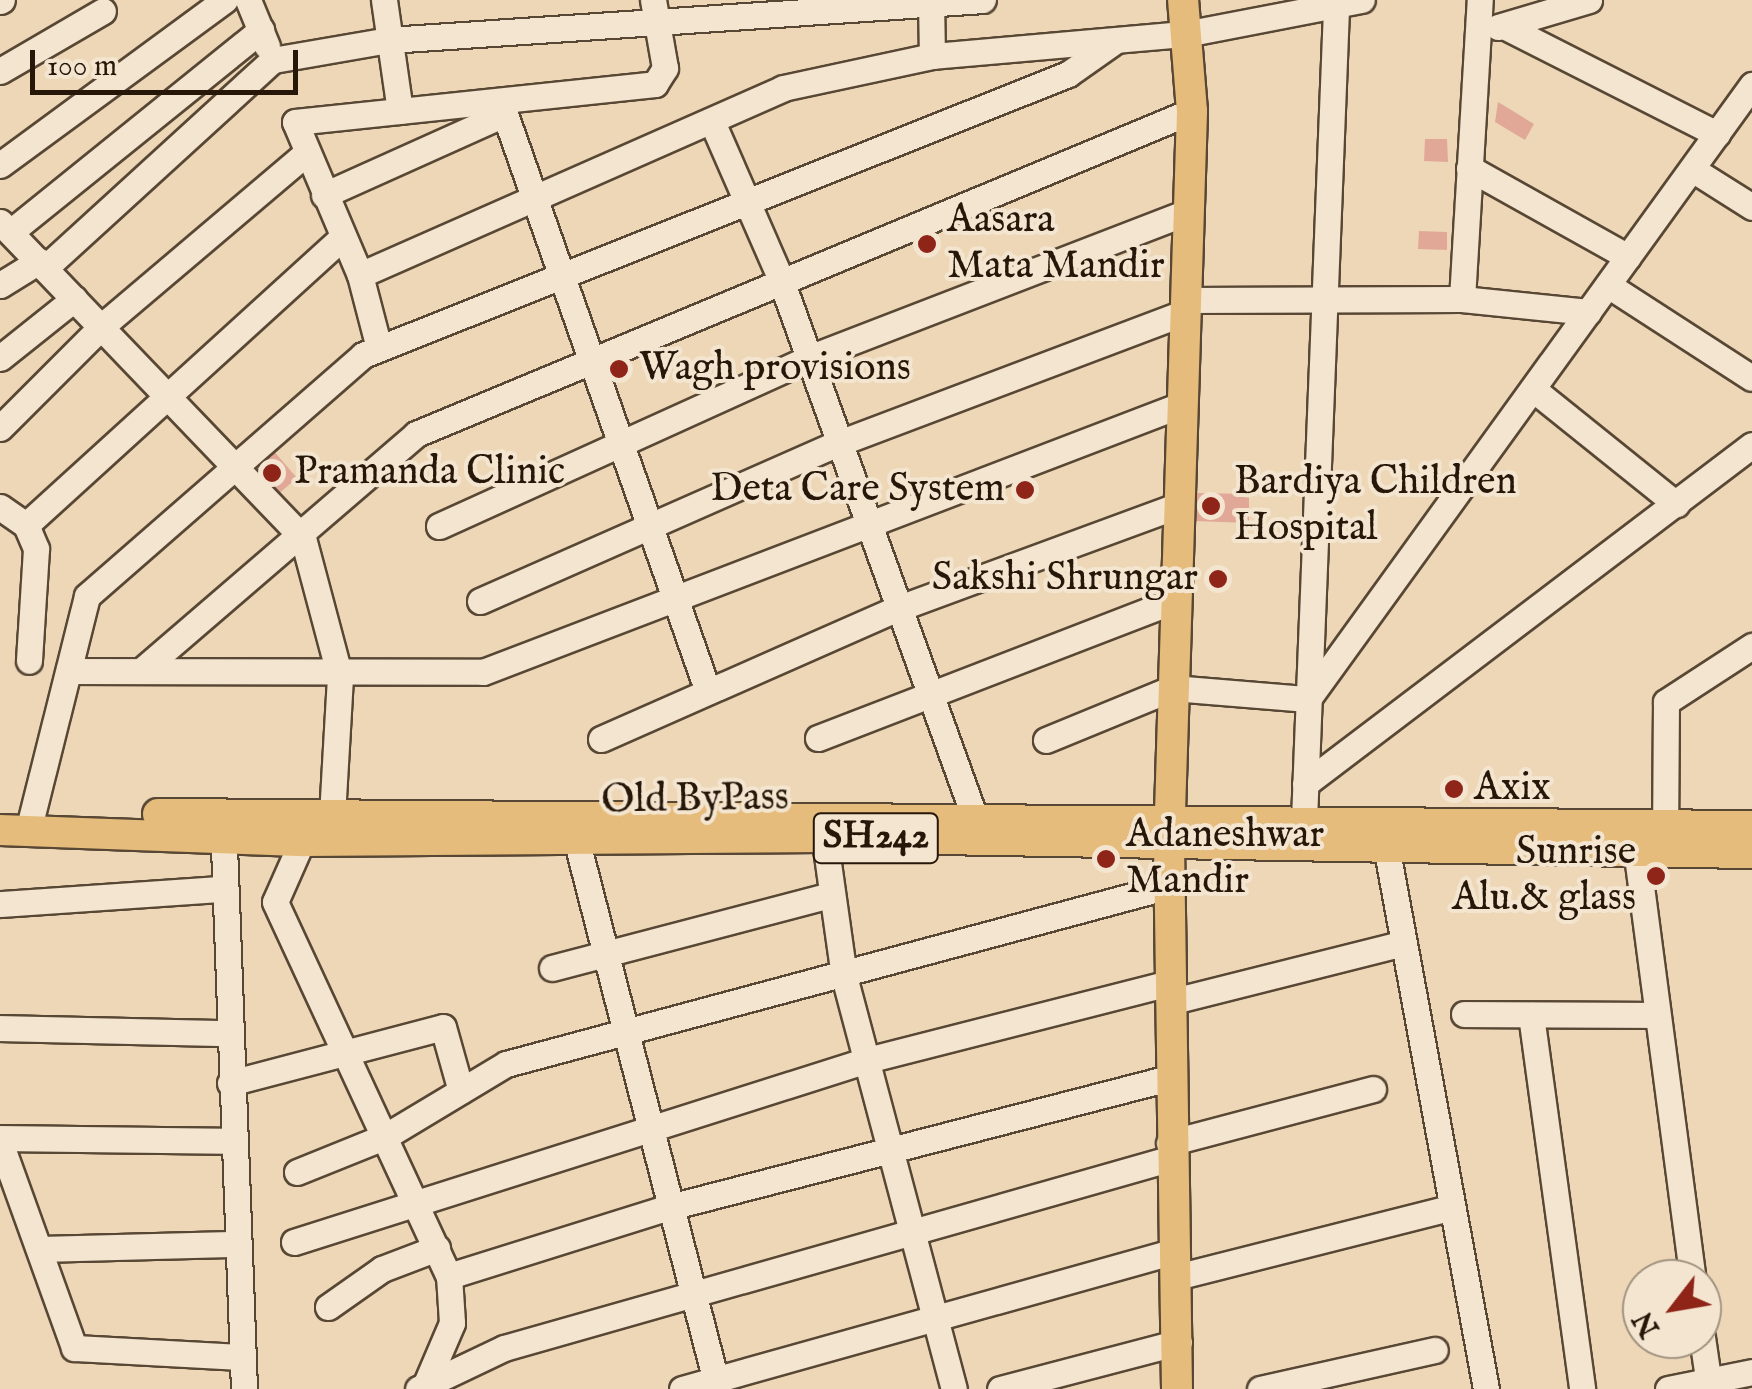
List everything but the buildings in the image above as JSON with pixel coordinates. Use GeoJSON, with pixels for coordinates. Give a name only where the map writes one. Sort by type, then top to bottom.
{"type":"FeatureCollection","features":[{"type":"Feature","properties":{"kind":"main road"},"geometry":{"type":"LineString","coordinates":[[1178,1389],[1169,1151],[1169,831],[1192,111],[1186,11]]}},
{"type":"Feature","properties":{"kind":"main road","name":"Old ByPass"},"geometry":{"type":"LineString","coordinates":[[1169,831],[1304,820],[1649,839],[1752,853]]}},
{"type":"Feature","properties":{"kind":"main road","name":"Old ByPass"},"geometry":{"type":"LineString","coordinates":[[15,821],[320,827],[1169,831],[1387,851],[1649,839],[1752,826]]}},
{"type":"Feature","properties":{"kind":"street"},"geometry":{"type":"LineString","coordinates":[[0,166],[224,0]]}},
{"type":"Feature","properties":{"kind":"street"},"geometry":{"type":"LineString","coordinates":[[248,0],[273,60]]}},
{"type":"Feature","properties":{"kind":"street"},"geometry":{"type":"LineString","coordinates":[[384,0],[400,110]]}},
{"type":"Feature","properties":{"kind":"street"},"geometry":{"type":"LineString","coordinates":[[0,285],[42,264],[273,60],[389,40],[654,12],[983,0]]}},
{"type":"Feature","properties":{"kind":"street"},"geometry":{"type":"LineString","coordinates":[[15,821],[73,671],[86,596],[232,463],[379,348],[748,196],[1068,74],[1115,41],[1186,11],[1336,10],[1362,0]]}},
{"type":"Feature","properties":{"kind":"street"},"geometry":{"type":"LineString","coordinates":[[1462,299],[1469,168],[1492,29],[1480,0]]}},
{"type":"Feature","properties":{"kind":"street"},"geometry":{"type":"LineString","coordinates":[[1492,29],[1589,0]]}},
{"type":"Feature","properties":{"kind":"street"},"geometry":{"type":"LineString","coordinates":[[931,2],[932,56]]}},
{"type":"Feature","properties":{"kind":"street"},"geometry":{"type":"LineString","coordinates":[[1304,820],[1328,296],[1336,10]]}},
{"type":"Feature","properties":{"kind":"street"},"geometry":{"type":"LineString","coordinates":[[0,72],[104,11]]}},
{"type":"Feature","properties":{"kind":"street"},"geometry":{"type":"LineString","coordinates":[[379,348],[360,274],[341,238],[295,122],[400,110],[503,109],[656,84],[664,68],[654,12]]}},
{"type":"Feature","properties":{"kind":"street"},"geometry":{"type":"LineString","coordinates":[[1492,29],[1716,134]]}},
{"type":"Feature","properties":{"kind":"street"},"geometry":{"type":"LineString","coordinates":[[260,30],[4,226],[303,538],[340,677],[320,827],[275,902],[346,1058],[416,1197],[448,1276],[452,1323],[421,1388]]}},
{"type":"Feature","properties":{"kind":"street"},"geometry":{"type":"LineString","coordinates":[[360,274],[527,197],[713,124],[784,88],[932,56],[1115,41]]}},
{"type":"Feature","properties":{"kind":"street"},"geometry":{"type":"LineString","coordinates":[[1308,698],[1752,85]]}},
{"type":"Feature","properties":{"kind":"street"},"geometry":{"type":"LineString","coordinates":[[324,195],[503,109]]}},
{"type":"Feature","properties":{"kind":"street"},"geometry":{"type":"LineString","coordinates":[[503,109],[527,197],[595,360],[619,445],[652,524],[707,689]]}},
{"type":"Feature","properties":{"kind":"street"},"geometry":{"type":"LineString","coordinates":[[142,670],[303,538],[416,434],[1192,111]]}},
{"type":"Feature","properties":{"kind":"street"},"geometry":{"type":"LineString","coordinates":[[713,124],[782,280],[980,829]]}},
{"type":"Feature","properties":{"kind":"street"},"geometry":{"type":"LineString","coordinates":[[0,428],[101,327],[306,153]]}},
{"type":"Feature","properties":{"kind":"street"},"geometry":{"type":"LineString","coordinates":[[1469,168],[1628,257]]}},
{"type":"Feature","properties":{"kind":"street"},"geometry":{"type":"LineString","coordinates":[[1692,169],[1752,207]]}},
{"type":"Feature","properties":{"kind":"street"},"geometry":{"type":"LineString","coordinates":[[439,526],[809,358],[1189,211]]}},
{"type":"Feature","properties":{"kind":"street"},"geometry":{"type":"LineString","coordinates":[[26,526],[341,238]]}},
{"type":"Feature","properties":{"kind":"street"},"geometry":{"type":"LineString","coordinates":[[1608,284],[1752,378]]}},
{"type":"Feature","properties":{"kind":"street"},"geometry":{"type":"LineString","coordinates":[[480,601],[840,443],[1186,306],[1328,296],[1462,299],[1588,312]]}},
{"type":"Feature","properties":{"kind":"street"},"geometry":{"type":"LineString","coordinates":[[0,358],[74,299]]}},
{"type":"Feature","properties":{"kind":"street"},"geometry":{"type":"LineString","coordinates":[[1533,389],[1676,504]]}},
{"type":"Feature","properties":{"kind":"street"},"geometry":{"type":"LineString","coordinates":[[73,671],[340,677],[483,672],[680,604],[868,525],[1182,404]]}},
{"type":"Feature","properties":{"kind":"street"},"geometry":{"type":"LineString","coordinates":[[1305,784],[1752,444]]}},
{"type":"Feature","properties":{"kind":"street"},"geometry":{"type":"LineString","coordinates":[[602,738],[898,609],[1179,505]]}},
{"type":"Feature","properties":{"kind":"street"},"geometry":{"type":"LineString","coordinates":[[0,506],[26,526],[36,549],[29,661]]}},
{"type":"Feature","properties":{"kind":"street"},"geometry":{"type":"LineString","coordinates":[[818,738],[1176,600]]}},
{"type":"Feature","properties":{"kind":"street"},"geometry":{"type":"LineString","coordinates":[[1690,1259],[1653,1015],[1649,839],[1666,702],[1752,646]]}},
{"type":"Feature","properties":{"kind":"street"},"geometry":{"type":"LineString","coordinates":[[1046,740],[1173,688],[1308,698]]}},
{"type":"Feature","properties":{"kind":"street"},"geometry":{"type":"LineString","coordinates":[[223,825],[221,889],[244,1389]]}},
{"type":"Feature","properties":{"kind":"street"},"geometry":{"type":"LineString","coordinates":[[822,827],[844,976],[954,1389]]}},
{"type":"Feature","properties":{"kind":"street"},"geometry":{"type":"LineString","coordinates":[[574,829],[649,1125],[666,1208],[717,1385]]}},
{"type":"Feature","properties":{"kind":"street"},"geometry":{"type":"LineString","coordinates":[[1387,851],[1486,1389]]}},
{"type":"Feature","properties":{"kind":"street"},"geometry":{"type":"LineString","coordinates":[[296,1172],[386,1136],[506,1064],[627,1035],[1169,886]]}},
{"type":"Feature","properties":{"kind":"street"},"geometry":{"type":"LineString","coordinates":[[0,904],[221,889]]}},
{"type":"Feature","properties":{"kind":"street"},"geometry":{"type":"LineString","coordinates":[[552,968],[607,958],[831,894]]}},
{"type":"Feature","properties":{"kind":"street"},"geometry":{"type":"LineString","coordinates":[[294,1242],[416,1197],[866,1060],[1404,942]]}},
{"type":"Feature","properties":{"kind":"street"},"geometry":{"type":"LineString","coordinates":[[1464,1014],[1653,1015]]}},
{"type":"Feature","properties":{"kind":"street"},"geometry":{"type":"LineString","coordinates":[[1531,1015],[1582,1389]]}},
{"type":"Feature","properties":{"kind":"street"},"geometry":{"type":"LineString","coordinates":[[230,1084],[346,1058],[443,1027],[461,1090]]}},
{"type":"Feature","properties":{"kind":"street"},"geometry":{"type":"LineString","coordinates":[[0,1028],[228,1033]]}},
{"type":"Feature","properties":{"kind":"street"},"geometry":{"type":"LineString","coordinates":[[448,1276],[666,1208],[1169,1078]]}},
{"type":"Feature","properties":{"kind":"street"},"geometry":{"type":"LineString","coordinates":[[421,1388],[504,1348],[913,1236],[1372,1089]]}},
{"type":"Feature","properties":{"kind":"street"},"geometry":{"type":"LineString","coordinates":[[232,1141],[0,1140],[43,1249],[74,1348],[242,1357]]}},
{"type":"Feature","properties":{"kind":"street"},"geometry":{"type":"LineString","coordinates":[[682,1389],[717,1385],[936,1320],[1176,1264],[1452,1207]]}},
{"type":"Feature","properties":{"kind":"street"},"geometry":{"type":"LineString","coordinates":[[43,1249],[237,1244]]}},
{"type":"Feature","properties":{"kind":"street"},"geometry":{"type":"LineString","coordinates":[[328,1307],[382,1269],[437,1248]]}},
{"type":"Feature","properties":{"kind":"street"},"geometry":{"type":"LineString","coordinates":[[1000,1389],[1179,1342]]}},
{"type":"Feature","properties":{"kind":"street"},"geometry":{"type":"LineString","coordinates":[[1260,1389],[1434,1350]]}},
{"type":"Feature","properties":{"kind":"street"},"geometry":{"type":"LineString","coordinates":[[1705,1359],[1708,1378]]}},
{"type":"Feature","properties":{"kind":"street"},"geometry":{"type":"LineString","coordinates":[[1668,1389],[1752,1372]]}},
{"type":"Feature","properties":{"kind":"place","name":"Aasara Mata Mandir"},"geometry":{"type":"Point","coordinates":[927,244]}},
{"type":"Feature","properties":{"kind":"place","name":"Wagh provisions"},"geometry":{"type":"Point","coordinates":[619,369]}},
{"type":"Feature","properties":{"kind":"place","name":"Pramanda Clinic"},"geometry":{"type":"Point","coordinates":[272,473]}},
{"type":"Feature","properties":{"kind":"place","name":"Deta Care System"},"geometry":{"type":"Point","coordinates":[1025,490]}},
{"type":"Feature","properties":{"kind":"place","name":"Bardiya Children Hospital"},"geometry":{"type":"Point","coordinates":[1211,506]}},
{"type":"Feature","properties":{"kind":"place","name":"Sakshi Shrungar"},"geometry":{"type":"Point","coordinates":[1218,579]}},
{"type":"Feature","properties":{"kind":"place","name":"Axix"},"geometry":{"type":"Point","coordinates":[1454,789]}},
{"type":"Feature","properties":{"kind":"place","name":"Adaneshwar Mandir"},"geometry":{"type":"Point","coordinates":[1106,859]}},
{"type":"Feature","properties":{"kind":"place","name":"Sunrise Alu.& glass"},"geometry":{"type":"Point","coordinates":[1656,876]}}]}
